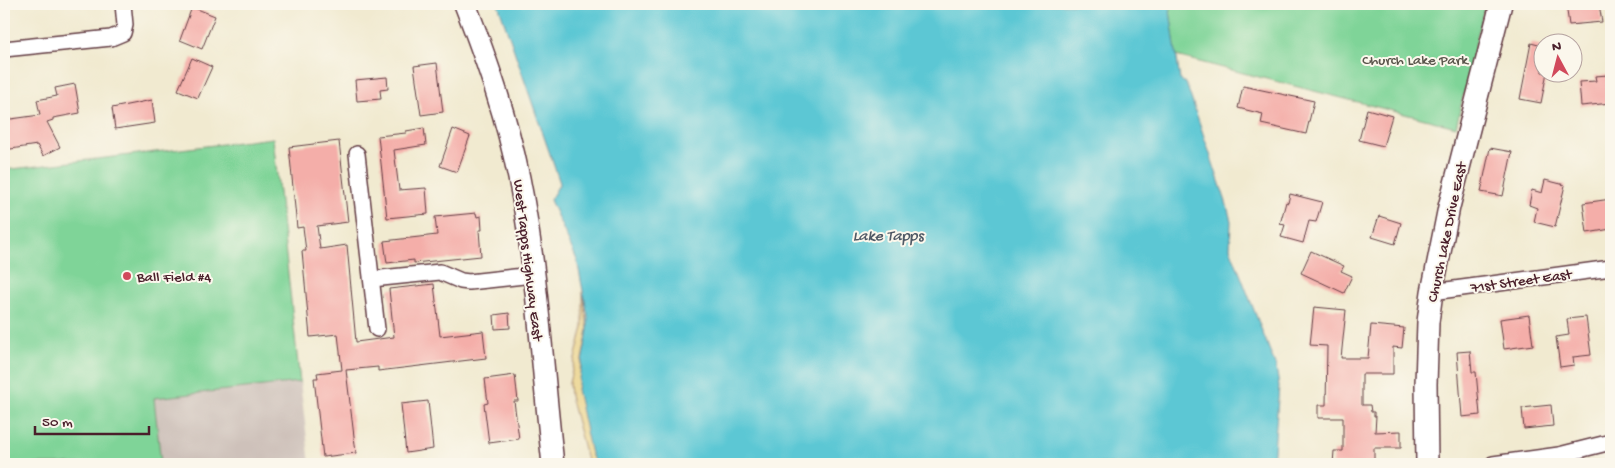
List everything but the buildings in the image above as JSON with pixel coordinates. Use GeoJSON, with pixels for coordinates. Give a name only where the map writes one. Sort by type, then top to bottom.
{"type":"FeatureCollection","features":[{"type":"Feature","properties":{"kind":"street"},"geometry":{"type":"LineString","coordinates":[[4,49],[111,38],[123,32],[126,25],[123,4]]}},
{"type":"Feature","properties":{"kind":"street","name":"West Tapps Highway East"},"geometry":{"type":"LineString","coordinates":[[465,4],[496,88],[510,136],[529,234],[553,464]]}},
{"type":"Feature","properties":{"kind":"street","name":"Church Lake Drive East"},"geometry":{"type":"LineString","coordinates":[[1427,464],[1426,384],[1428,322],[1432,292],[1449,208],[1501,4]]}},
{"type":"Feature","properties":{"kind":"street"},"geometry":{"type":"LineString","coordinates":[[357,154],[377,329]]}},
{"type":"Feature","properties":{"kind":"street","name":"71st Street East"},"geometry":{"type":"LineString","coordinates":[[1432,292],[1611,268]]}},
{"type":"Feature","properties":{"kind":"street"},"geometry":{"type":"LineString","coordinates":[[372,279],[440,272],[461,281],[470,282],[534,275]]}},
{"type":"Feature","properties":{"kind":"street"},"geometry":{"type":"LineString","coordinates":[[1493,464],[1559,455],[1611,442]]}},
{"type":"Feature","properties":{"kind":"shaded area"},"geometry":{"type":"Polygon","coordinates":[[[300,382],[310,464],[161,464],[154,398],[300,382]]]}},
{"type":"Feature","properties":{"kind":"green space","name":"Church Lake Park"},"geometry":{"type":"Polygon","coordinates":[[[1169,4],[1485,4],[1456,127],[1176,56],[1169,4]]]}},
{"type":"Feature","properties":{"kind":"green space"},"geometry":{"type":"Polygon","coordinates":[[[273,138],[300,382],[154,398],[161,464],[4,464],[4,170],[273,138]]]}},
{"type":"Feature","properties":{"kind":"green space"},"geometry":{"type":"Polygon","coordinates":[[[9,169],[4,237],[4,170],[9,169]]]}},
{"type":"Feature","properties":{"kind":"sand"},"geometry":{"type":"Polygon","coordinates":[[[583,292],[588,330],[580,369],[591,454],[596,464],[588,464],[570,396],[569,383],[583,327],[583,292]]]}},
{"type":"Feature","properties":{"kind":"water","name":"Lake Tapps"},"geometry":{"type":"Polygon","coordinates":[[[498,4],[1169,4],[1180,80],[1186,83],[1226,202],[1231,221],[1230,248],[1276,367],[1279,386],[1273,464],[596,464],[591,454],[577,389],[588,330],[588,316],[577,260],[550,200],[560,183],[498,4]]]}},
{"type":"Feature","properties":{"kind":"place","name":"Ball Field #4"},"geometry":{"type":"Point","coordinates":[127,276]}}]}
